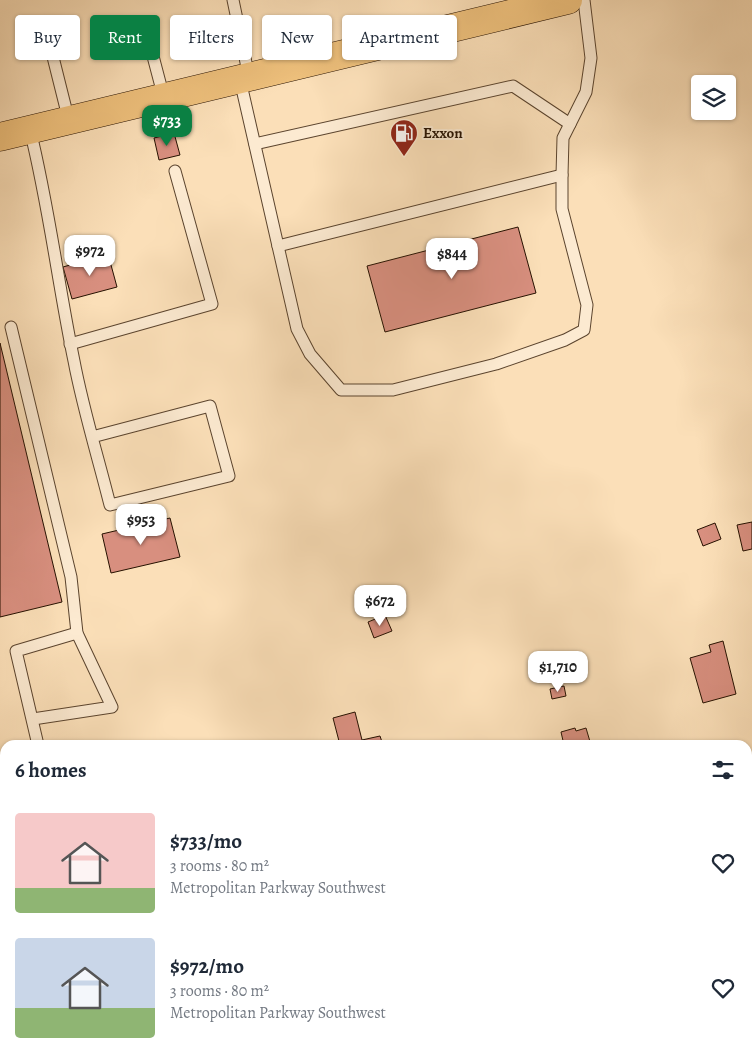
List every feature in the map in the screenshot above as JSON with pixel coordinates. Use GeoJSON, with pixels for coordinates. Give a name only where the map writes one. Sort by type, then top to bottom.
{"type":"FeatureCollection","features":[{"type":"Feature","properties":{"kind":"main road"},"geometry":{"type":"LineString","coordinates":[[0,137],[568,0]]}},
{"type":"Feature","properties":{"kind":"lane"},"geometry":{"type":"LineString","coordinates":[[233,0],[255,144],[297,329],[310,354],[341,390],[393,390],[477,369],[565,340],[584,330],[586,305],[562,209],[563,138],[586,92],[591,58],[584,0]]}},
{"type":"Feature","properties":{"kind":"lane"},"geometry":{"type":"LineString","coordinates":[[54,60],[69,121]]}},
{"type":"Feature","properties":{"kind":"lane"},"geometry":{"type":"LineString","coordinates":[[155,60],[164,98]]}},
{"type":"Feature","properties":{"kind":"lane"},"geometry":{"type":"LineString","coordinates":[[255,144],[513,86],[570,124]]}},
{"type":"Feature","properties":{"kind":"lane"},"geometry":{"type":"LineString","coordinates":[[30,130],[45,193],[70,344],[92,437],[110,505],[229,476],[210,406],[92,437]]}},
{"type":"Feature","properties":{"kind":"lane"},"geometry":{"type":"LineString","coordinates":[[70,344],[212,304],[175,171]]}},
{"type":"Feature","properties":{"kind":"lane"},"geometry":{"type":"LineString","coordinates":[[278,246],[562,175]]}},
{"type":"Feature","properties":{"kind":"lane"},"geometry":{"type":"LineString","coordinates":[[11,327],[71,576],[78,633],[112,707],[33,719]]}},
{"type":"Feature","properties":{"kind":"lane"},"geometry":{"type":"LineString","coordinates":[[37,740],[16,651],[78,633]]}},
{"type":"Feature","properties":{"kind":"building"},"geometry":{"type":"Polygon","coordinates":[[[174,133],[180,155],[159,160],[154,138],[174,133]]]}},
{"type":"Feature","properties":{"kind":"building"},"geometry":{"type":"Polygon","coordinates":[[[518,227],[536,293],[385,332],[367,266],[518,227]]]}},
{"type":"Feature","properties":{"kind":"building"},"geometry":{"type":"Polygon","coordinates":[[[108,254],[117,287],[72,299],[63,267],[108,254]]]}},
{"type":"Feature","properties":{"kind":"building"},"geometry":{"type":"Polygon","coordinates":[[[0,343],[62,602],[0,617],[0,343]]]}},
{"type":"Feature","properties":{"kind":"building"},"geometry":{"type":"Polygon","coordinates":[[[170,518],[180,557],[111,573],[102,534],[170,518]]]}},
{"type":"Feature","properties":{"kind":"building"},"geometry":{"type":"Polygon","coordinates":[[[752,522],[752,549],[743,551],[737,525],[752,522]]]}},
{"type":"Feature","properties":{"kind":"building"},"geometry":{"type":"Polygon","coordinates":[[[715,523],[721,539],[703,546],[697,530],[715,523]]]}},
{"type":"Feature","properties":{"kind":"building"},"geometry":{"type":"Polygon","coordinates":[[[385,615],[392,631],[374,638],[368,622],[385,615]]]}},
{"type":"Feature","properties":{"kind":"building"},"geometry":{"type":"Polygon","coordinates":[[[723,641],[736,694],[703,703],[690,658],[711,652],[709,645],[723,641]]]}},
{"type":"Feature","properties":{"kind":"building"},"geometry":{"type":"Polygon","coordinates":[[[564,686],[566,696],[552,699],[550,689],[564,686]]]}},
{"type":"Feature","properties":{"kind":"building"},"geometry":{"type":"Polygon","coordinates":[[[355,712],[362,740],[339,740],[333,718],[355,712]]]}},
{"type":"Feature","properties":{"kind":"building"},"geometry":{"type":"Polygon","coordinates":[[[575,728],[576,731],[586,728],[590,740],[563,740],[561,732],[575,728]]]}},
{"type":"Feature","properties":{"kind":"building"},"geometry":{"type":"Polygon","coordinates":[[[380,736],[381,740],[362,740],[380,736]]]}},
{"type":"Feature","properties":{"kind":"place","name":"Exxon"},"geometry":{"type":"Point","coordinates":[404,157]}}]}
